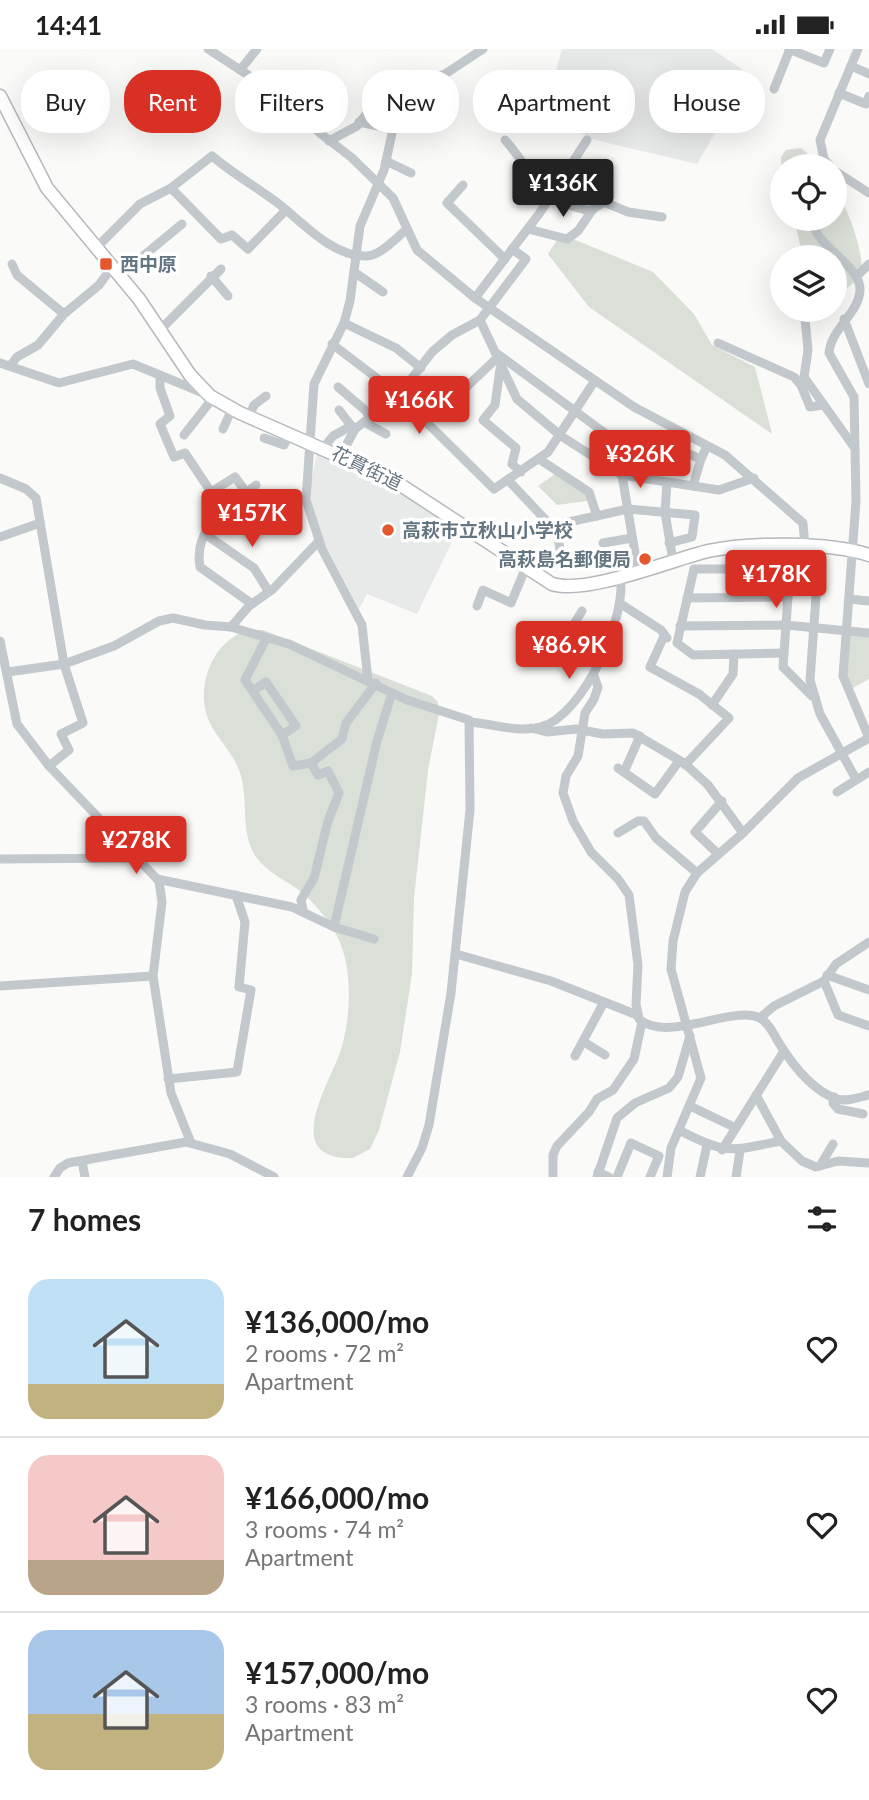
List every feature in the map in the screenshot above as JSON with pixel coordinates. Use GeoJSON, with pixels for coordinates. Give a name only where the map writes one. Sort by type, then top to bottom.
{"type":"FeatureCollection","features":[{"type":"Feature","properties":{"kind":"highway","name":"花貫街道"},"geometry":{"type":"LineString","coordinates":[[0,96],[41,179],[116,271],[190,375],[211,397],[249,417],[324,447],[415,492],[526,567],[559,586],[582,585],[734,547],[805,547],[853,550],[869,555]]}},
{"type":"Feature","properties":{"kind":"street"},"geometry":{"type":"LineString","coordinates":[[208,49],[240,70],[257,49]]}},
{"type":"Feature","properties":{"kind":"street"},"geometry":{"type":"LineString","coordinates":[[451,70],[483,49]]}},
{"type":"Feature","properties":{"kind":"street"},"geometry":{"type":"LineString","coordinates":[[774,89],[792,50],[824,63],[830,49]]}},
{"type":"Feature","properties":{"kind":"street"},"geometry":{"type":"LineString","coordinates":[[823,154],[820,140],[858,49]]}},
{"type":"Feature","properties":{"kind":"street"},"geometry":{"type":"LineString","coordinates":[[851,66],[869,74]]}},
{"type":"Feature","properties":{"kind":"street"},"geometry":{"type":"LineString","coordinates":[[839,93],[866,104],[869,96]]}},
{"type":"Feature","properties":{"kind":"street"},"geometry":{"type":"LineString","coordinates":[[330,141],[362,119]]}},
{"type":"Feature","properties":{"kind":"street"},"geometry":{"type":"LineString","coordinates":[[322,133],[393,198],[417,250],[475,298],[594,382],[658,422],[725,455],[803,523],[805,547]]}},
{"type":"Feature","properties":{"kind":"street"},"geometry":{"type":"LineString","coordinates":[[265,639],[245,680],[282,736],[293,766],[311,762],[342,739],[346,723],[372,682],[362,625],[319,541],[306,500],[314,384],[344,323],[360,226],[378,184],[392,133]]}},
{"type":"Feature","properties":{"kind":"street"},"geometry":{"type":"LineString","coordinates":[[505,140],[522,159],[527,174],[551,197],[590,211],[604,202],[628,212],[662,217]]}},
{"type":"Feature","properties":{"kind":"street"},"geometry":{"type":"LineString","coordinates":[[475,298],[551,197],[587,140]]}},
{"type":"Feature","properties":{"kind":"street"},"geometry":{"type":"LineString","coordinates":[[96,248],[140,204],[171,188],[212,156],[339,249],[356,255],[374,255],[407,230]]}},
{"type":"Feature","properties":{"kind":"street"},"geometry":{"type":"LineString","coordinates":[[386,160],[411,173]]}},
{"type":"Feature","properties":{"kind":"street"},"geometry":{"type":"LineString","coordinates":[[847,179],[869,193]]}},
{"type":"Feature","properties":{"kind":"street"},"geometry":{"type":"LineString","coordinates":[[463,185],[447,203],[505,259]]}},
{"type":"Feature","properties":{"kind":"street"},"geometry":{"type":"LineString","coordinates":[[171,188],[221,239],[232,235],[248,249],[286,211]]}},
{"type":"Feature","properties":{"kind":"street"},"geometry":{"type":"LineString","coordinates":[[528,229],[567,239],[578,231],[593,209]]}},
{"type":"Feature","properties":{"kind":"street"},"geometry":{"type":"LineString","coordinates":[[10,366],[38,345],[64,314],[99,285],[182,224]]}},
{"type":"Feature","properties":{"kind":"street"},"geometry":{"type":"LineString","coordinates":[[817,231],[823,243],[857,276],[859,296],[847,314]]}},
{"type":"Feature","properties":{"kind":"street"},"geometry":{"type":"LineString","coordinates":[[324,447],[333,436],[366,420],[399,395],[432,352],[452,335],[480,320],[526,259],[512,249]]}},
{"type":"Feature","properties":{"kind":"street"},"geometry":{"type":"LineString","coordinates":[[12,264],[17,275],[64,314]]}},
{"type":"Feature","properties":{"kind":"street"},"geometry":{"type":"LineString","coordinates":[[857,276],[869,264]]}},
{"type":"Feature","properties":{"kind":"street"},"geometry":{"type":"LineString","coordinates":[[160,330],[211,276],[221,269]]}},
{"type":"Feature","properties":{"kind":"street"},"geometry":{"type":"LineString","coordinates":[[354,272],[383,292]]}},
{"type":"Feature","properties":{"kind":"street"},"geometry":{"type":"LineString","coordinates":[[211,276],[228,296]]}},
{"type":"Feature","properties":{"kind":"street"},"geometry":{"type":"LineString","coordinates":[[480,320],[517,399],[561,436],[622,475],[719,490],[754,478]]}},
{"type":"Feature","properties":{"kind":"street"},"geometry":{"type":"LineString","coordinates":[[805,322],[808,350],[804,377],[856,448]]}},
{"type":"Feature","properties":{"kind":"street"},"geometry":{"type":"LineString","coordinates":[[667,1177],[668,1159],[701,1073],[673,977],[671,953],[681,901],[697,873],[743,833],[797,778],[869,738],[843,676],[853,550],[856,448],[853,392],[835,367],[829,353],[832,337],[842,322]]}},
{"type":"Feature","properties":{"kind":"street"},"geometry":{"type":"LineString","coordinates":[[845,322],[869,384]]}},
{"type":"Feature","properties":{"kind":"street"},"geometry":{"type":"LineString","coordinates":[[344,323],[397,348],[421,368]]}},
{"type":"Feature","properties":{"kind":"street"},"geometry":{"type":"LineString","coordinates":[[718,343],[794,377],[801,385],[810,407],[822,405]]}},
{"type":"Feature","properties":{"kind":"street"},"geometry":{"type":"LineString","coordinates":[[332,344],[399,395],[494,489],[539,459],[561,436],[594,382]]}},
{"type":"Feature","properties":{"kind":"street"},"geometry":{"type":"LineString","coordinates":[[497,359],[613,439],[676,449],[701,459]]}},
{"type":"Feature","properties":{"kind":"street"},"geometry":{"type":"LineString","coordinates":[[441,411],[497,359]]}},
{"type":"Feature","properties":{"kind":"street"},"geometry":{"type":"LineString","coordinates":[[497,359],[495,405],[483,420],[516,448],[512,464],[521,472]]}},
{"type":"Feature","properties":{"kind":"street"},"geometry":{"type":"LineString","coordinates":[[0,363],[52,382],[69,381],[127,364],[160,375],[211,397],[184,435]]}},
{"type":"Feature","properties":{"kind":"street"},"geometry":{"type":"LineString","coordinates":[[160,375],[160,388],[170,416],[160,424],[174,457],[186,453],[211,492],[235,477],[246,492]]}},
{"type":"Feature","properties":{"kind":"street"},"geometry":{"type":"LineString","coordinates":[[338,387],[366,411],[366,420]]}},
{"type":"Feature","properties":{"kind":"street"},"geometry":{"type":"LineString","coordinates":[[249,417],[254,405],[266,396]]}},
{"type":"Feature","properties":{"kind":"street"},"geometry":{"type":"LineString","coordinates":[[223,429],[232,409]]}},
{"type":"Feature","properties":{"kind":"street"},"geometry":{"type":"LineString","coordinates":[[339,411],[353,428]]}},
{"type":"Feature","properties":{"kind":"street"},"geometry":{"type":"LineString","coordinates":[[366,420],[386,434]]}},
{"type":"Feature","properties":{"kind":"street"},"geometry":{"type":"LineString","coordinates":[[341,455],[353,428]]}},
{"type":"Feature","properties":{"kind":"street"},"geometry":{"type":"LineString","coordinates":[[264,438],[284,445],[290,433]]}},
{"type":"Feature","properties":{"kind":"street"},"geometry":{"type":"LineString","coordinates":[[627,441],[622,475],[638,571]]}},
{"type":"Feature","properties":{"kind":"street"},"geometry":{"type":"LineString","coordinates":[[693,486],[707,446]]}},
{"type":"Feature","properties":{"kind":"street"},"geometry":{"type":"LineString","coordinates":[[539,459],[589,492],[597,516]]}},
{"type":"Feature","properties":{"kind":"street"},"geometry":{"type":"LineString","coordinates":[[0,478],[26,489],[36,498],[64,664],[83,723],[61,734],[69,750],[48,766]]}},
{"type":"Feature","properties":{"kind":"street"},"geometry":{"type":"LineString","coordinates":[[509,481],[557,532],[562,561]]}},
{"type":"Feature","properties":{"kind":"street"},"geometry":{"type":"LineString","coordinates":[[667,482],[665,512],[673,561]]}},
{"type":"Feature","properties":{"kind":"street"},"geometry":{"type":"LineString","coordinates":[[252,604],[200,567],[197,554],[217,513],[256,485]]}},
{"type":"Feature","properties":{"kind":"street"},"geometry":{"type":"LineString","coordinates":[[557,532],[564,523],[628,509],[695,515],[692,537],[670,543]]}},
{"type":"Feature","properties":{"kind":"street"},"geometry":{"type":"LineString","coordinates":[[0,537],[40,523]]}},
{"type":"Feature","properties":{"kind":"street"},"geometry":{"type":"LineString","coordinates":[[205,534],[254,568],[269,591]]}},
{"type":"Feature","properties":{"kind":"street"},"geometry":{"type":"LineString","coordinates":[[603,543],[632,538]]}},
{"type":"Feature","properties":{"kind":"street"},"geometry":{"type":"LineString","coordinates":[[231,627],[319,541]]}},
{"type":"Feature","properties":{"kind":"street"},"geometry":{"type":"LineString","coordinates":[[478,607],[483,590],[511,603],[526,567]]}},
{"type":"Feature","properties":{"kind":"street"},"geometry":{"type":"LineString","coordinates":[[677,643],[694,569],[818,569],[810,680],[812,697]]}},
{"type":"Feature","properties":{"kind":"street"},"geometry":{"type":"LineString","coordinates":[[790,569],[785,671],[812,697],[856,779]]}},
{"type":"Feature","properties":{"kind":"street"},"geometry":{"type":"LineString","coordinates":[[531,729],[559,718],[594,676],[621,604],[620,576]]}},
{"type":"Feature","properties":{"kind":"street"},"geometry":{"type":"LineString","coordinates":[[687,599],[788,597]]}},
{"type":"Feature","properties":{"kind":"street"},"geometry":{"type":"LineString","coordinates":[[849,599],[869,601]]}},
{"type":"Feature","properties":{"kind":"street"},"geometry":{"type":"LineString","coordinates":[[621,604],[661,630],[664,636],[691,655],[784,653]]}},
{"type":"Feature","properties":{"kind":"street"},"geometry":{"type":"LineString","coordinates":[[583,611],[569,632],[604,653]]}},
{"type":"Feature","properties":{"kind":"street"},"geometry":{"type":"LineString","coordinates":[[5,669],[64,664],[114,646],[170,618],[231,627],[297,647],[392,693],[465,717],[470,722],[506,729],[547,732],[582,730],[603,734],[630,731],[682,763],[722,801],[743,833]]}},
{"type":"Feature","properties":{"kind":"street"},"geometry":{"type":"LineString","coordinates":[[680,625],[786,625],[869,633]]}},
{"type":"Feature","properties":{"kind":"street"},"geometry":{"type":"LineString","coordinates":[[640,736],[621,770],[655,794],[682,763],[729,718],[650,667],[664,636]]}},
{"type":"Feature","properties":{"kind":"street"},"geometry":{"type":"LineString","coordinates":[[0,641],[14,717],[48,766],[158,879],[162,902],[153,976],[174,1107],[191,1143]]}},
{"type":"Feature","properties":{"kind":"street"},"geometry":{"type":"LineString","coordinates":[[712,705],[733,674],[734,654]]}},
{"type":"Feature","properties":{"kind":"street"},"geometry":{"type":"LineString","coordinates":[[553,1177],[553,1156],[557,1146],[589,1112],[597,1099],[613,1090],[634,1059],[640,1018],[638,965],[629,895],[618,879],[591,852],[573,821],[563,793],[566,776],[578,756],[585,713],[598,687],[594,676]]}},
{"type":"Feature","properties":{"kind":"street"},"geometry":{"type":"LineString","coordinates":[[253,691],[266,682],[288,712],[296,726],[282,736]]}},
{"type":"Feature","properties":{"kind":"street"},"geometry":{"type":"LineString","coordinates":[[334,927],[377,740],[392,693]]}},
{"type":"Feature","properties":{"kind":"street"},"geometry":{"type":"LineString","coordinates":[[407,1177],[422,1148],[435,1095],[456,954],[470,810],[470,722]]}},
{"type":"Feature","properties":{"kind":"street"},"geometry":{"type":"LineString","coordinates":[[303,910],[301,900],[314,878],[328,821],[339,793],[328,771],[318,775],[311,762]]}},
{"type":"Feature","properties":{"kind":"street"},"geometry":{"type":"LineString","coordinates":[[837,792],[869,772]]}},
{"type":"Feature","properties":{"kind":"street"},"geometry":{"type":"LineString","coordinates":[[717,853],[695,832],[722,801]]}},
{"type":"Feature","properties":{"kind":"street"},"geometry":{"type":"LineString","coordinates":[[618,833],[638,821],[644,821],[656,838],[697,873]]}},
{"type":"Feature","properties":{"kind":"street"},"geometry":{"type":"LineString","coordinates":[[0,859],[140,858]]}},
{"type":"Feature","properties":{"kind":"street"},"geometry":{"type":"LineString","coordinates":[[158,879],[303,910],[334,927],[374,939]]}},
{"type":"Feature","properties":{"kind":"street"},"geometry":{"type":"LineString","coordinates":[[168,1079],[237,1072],[251,990],[239,987],[246,922],[236,895]]}},
{"type":"Feature","properties":{"kind":"street"},"geometry":{"type":"LineString","coordinates":[[760,1018],[774,1006],[826,978],[856,948],[869,942]]}},
{"type":"Feature","properties":{"kind":"street"},"geometry":{"type":"LineString","coordinates":[[456,954],[551,981],[659,1026],[686,1025],[744,1016],[760,1018],[809,1079],[834,1097],[841,1100],[869,1095]]}},
{"type":"Feature","properties":{"kind":"street"},"geometry":{"type":"LineString","coordinates":[[0,986],[153,976]]}},
{"type":"Feature","properties":{"kind":"street"},"geometry":{"type":"LineString","coordinates":[[826,978],[869,990]]}},
{"type":"Feature","properties":{"kind":"street"},"geometry":{"type":"LineString","coordinates":[[826,978],[838,1015],[869,1025]]}},
{"type":"Feature","properties":{"kind":"street"},"geometry":{"type":"LineString","coordinates":[[575,1056],[604,1002]]}},
{"type":"Feature","properties":{"kind":"street"},"geometry":{"type":"LineString","coordinates":[[609,1177],[598,1175],[617,1118],[635,1103],[669,1088],[678,1077],[690,1036]]}},
{"type":"Feature","properties":{"kind":"street"},"geometry":{"type":"LineString","coordinates":[[584,1042],[605,1055]]}},
{"type":"Feature","properties":{"kind":"street"},"geometry":{"type":"LineString","coordinates":[[722,1150],[784,1051]]}},
{"type":"Feature","properties":{"kind":"street"},"geometry":{"type":"LineString","coordinates":[[756,1095],[781,1141],[802,1161],[820,1166],[838,1161],[869,1163]]}},
{"type":"Feature","properties":{"kind":"street"},"geometry":{"type":"LineString","coordinates":[[834,1097],[833,1103],[838,1109],[863,1114]]}},
{"type":"Feature","properties":{"kind":"street"},"geometry":{"type":"LineString","coordinates":[[690,1106],[736,1128]]}},
{"type":"Feature","properties":{"kind":"street"},"geometry":{"type":"LineString","coordinates":[[679,1130],[722,1150],[740,1151],[781,1141]]}},
{"type":"Feature","properties":{"kind":"street"},"geometry":{"type":"LineString","coordinates":[[54,1177],[62,1166],[82,1161],[191,1143],[230,1154],[274,1177]]}},
{"type":"Feature","properties":{"kind":"street"},"geometry":{"type":"LineString","coordinates":[[617,1177],[631,1143],[659,1156],[650,1177]]}},
{"type":"Feature","properties":{"kind":"street"},"geometry":{"type":"LineString","coordinates":[[820,1166],[833,1144]]}},
{"type":"Feature","properties":{"kind":"street"},"geometry":{"type":"LineString","coordinates":[[700,1177],[707,1145]]}},
{"type":"Feature","properties":{"kind":"street"},"geometry":{"type":"LineString","coordinates":[[736,1177],[740,1151]]}},
{"type":"Feature","properties":{"kind":"street"},"geometry":{"type":"LineString","coordinates":[[82,1161],[85,1177]]}},
{"type":"Feature","properties":{"kind":"shaded area"},"geometry":{"type":"Polygon","coordinates":[[[562,49],[712,49],[743,70],[649,70],[649,133],[715,133],[697,164],[591,139],[582,133],[635,133],[635,70],[556,70],[562,49]]]}},
{"type":"Feature","properties":{"kind":"shaded area"},"geometry":{"type":"Polygon","coordinates":[[[801,148],[808,154],[783,154],[786,150],[801,148]]]}},
{"type":"Feature","properties":{"kind":"shaded area"},"geometry":{"type":"Polygon","coordinates":[[[847,212],[861,257],[860,278],[847,288],[847,245],[800,245],[797,231],[847,231],[847,212]]]}},
{"type":"Feature","properties":{"kind":"shaded area"},"geometry":{"type":"Polygon","coordinates":[[[561,234],[653,272],[694,314],[712,345],[755,367],[772,434],[589,307],[548,254],[561,234]]]}},
{"type":"Feature","properties":{"kind":"shaded area","name":"高萩市立秋山小学校"},"geometry":{"type":"Polygon","coordinates":[[[318,449],[405,492],[459,527],[417,614],[367,594],[359,609],[319,533],[311,500],[311,480],[318,449]]]}},
{"type":"Feature","properties":{"kind":"shaded area"},"geometry":{"type":"Polygon","coordinates":[[[555,474],[585,492],[588,501],[557,505],[538,486],[555,474]]]}},
{"type":"Feature","properties":{"kind":"shaded area"},"geometry":{"type":"Polygon","coordinates":[[[248,630],[263,630],[432,696],[438,702],[439,714],[428,770],[414,898],[412,974],[400,1052],[379,1130],[370,1149],[353,1158],[330,1155],[318,1146],[314,1132],[316,1115],[342,1046],[347,1023],[349,986],[341,943],[316,906],[304,894],[264,866],[254,854],[247,835],[241,776],[234,760],[210,724],[204,703],[206,676],[218,652],[236,635],[248,630]]]}},
{"type":"Feature","properties":{"kind":"shaded area"},"geometry":{"type":"Polygon","coordinates":[[[847,630],[869,633],[869,679],[851,689],[843,671],[847,630]]]}},
{"type":"Feature","properties":{"kind":"place","name":"西中原"},"geometry":{"type":"Point","coordinates":[106,264]}},
{"type":"Feature","properties":{"kind":"place","name":"高萩市立秋山小学校"},"geometry":{"type":"Point","coordinates":[388,530]}},
{"type":"Feature","properties":{"kind":"place","name":"高萩島名郵便局"},"geometry":{"type":"Point","coordinates":[645,559]}}]}
